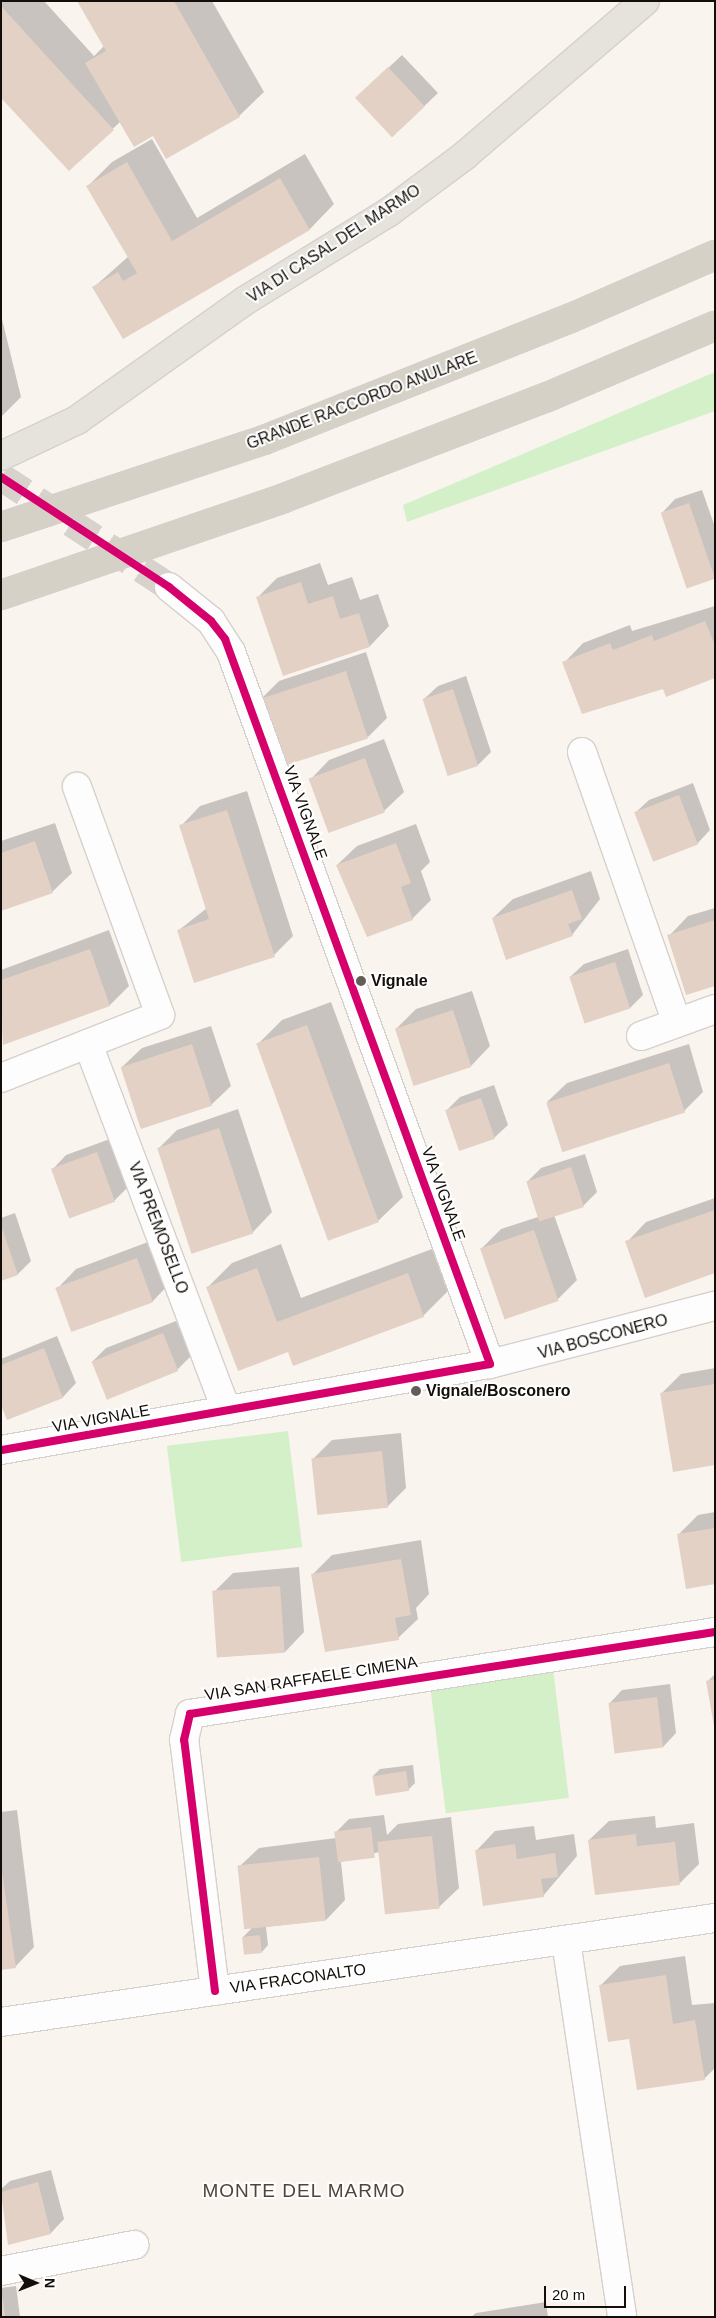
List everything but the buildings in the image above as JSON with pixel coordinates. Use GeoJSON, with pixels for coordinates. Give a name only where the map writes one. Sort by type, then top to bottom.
{"type":"FeatureCollection","features":[{"type":"Feature","properties":{"kind":"highway","name":"GRANDE RACCORDO ANULARE"},"geometry":{"type":"LineString","coordinates":[[1,527],[264,440],[571,318],[715,255]]}},
{"type":"Feature","properties":{"kind":"highway"},"geometry":{"type":"LineString","coordinates":[[1,595],[293,495],[545,398],[715,326]]}},
{"type":"Feature","properties":{"kind":"main road","name":"VIA DI CASAL DEL MARMO"},"geometry":{"type":"LineString","coordinates":[[1,456],[77,420],[238,306],[389,212],[464,156],[645,1]]}},
{"type":"Feature","properties":{"kind":"street","name":"VIA VIGNALE"},"geometry":{"type":"LineString","coordinates":[[1,1450],[490,1364],[231,652],[211,621],[169,587]]}},
{"type":"Feature","properties":{"kind":"street"},"geometry":{"type":"LineString","coordinates":[[582,752],[677,1023]]}},
{"type":"Feature","properties":{"kind":"street"},"geometry":{"type":"LineString","coordinates":[[1,1078],[160,1015],[77,787]]}},
{"type":"Feature","properties":{"kind":"street"},"geometry":{"type":"LineString","coordinates":[[641,1036],[715,1009]]}},
{"type":"Feature","properties":{"kind":"street","name":"VIA PREMOSELLO"},"geometry":{"type":"LineString","coordinates":[[88,1044],[227,1411]]}},
{"type":"Feature","properties":{"kind":"street","name":"VIA BOSCONERO"},"geometry":{"type":"LineString","coordinates":[[490,1364],[715,1306]]}},
{"type":"Feature","properties":{"kind":"street","name":"VIA SAN RAFFAELE CIMENA"},"geometry":{"type":"LineString","coordinates":[[215,1991],[184,1740],[190,1714],[715,1632]]}},
{"type":"Feature","properties":{"kind":"street","name":"VIA FRACONALTO"},"geometry":{"type":"LineString","coordinates":[[1,2022],[715,1918]]}},
{"type":"Feature","properties":{"kind":"street"},"geometry":{"type":"LineString","coordinates":[[566,1941],[622,2317]]}},
{"type":"Feature","properties":{"kind":"street"},"geometry":{"type":"LineString","coordinates":[[1,2271],[134,2245]]}},
{"type":"Feature","properties":{"kind":"green space"},"geometry":{"type":"Polygon","coordinates":[[[715,372],[715,411],[407,522],[403,505],[715,372]]]}},
{"type":"Feature","properties":{"kind":"green space"},"geometry":{"type":"Polygon","coordinates":[[[288,1431],[302,1547],[181,1562],[167,1446],[288,1431]]]}},
{"type":"Feature","properties":{"kind":"green space"},"geometry":{"type":"Polygon","coordinates":[[[553,1669],[569,1798],[446,1813],[430,1684],[553,1669]]]}},
{"type":"Feature","properties":{"kind":"tunnel"},"geometry":{"type":"LineString","coordinates":[[1,477],[169,587]]}},
{"type":"Feature","properties":{"kind":"cycle path"},"geometry":{"type":"LineString","coordinates":[[1,477],[169,587],[211,621],[225,639],[490,1364],[1,1450]]}},
{"type":"Feature","properties":{"kind":"cycle path"},"geometry":{"type":"LineString","coordinates":[[215,1991],[184,1740],[190,1714],[715,1632]]}},
{"type":"Feature","properties":{"kind":"place","name":"Vignale"},"geometry":{"type":"Point","coordinates":[361,981]}},
{"type":"Feature","properties":{"kind":"place","name":"Vignale/Bosconero"},"geometry":{"type":"Point","coordinates":[416,1391]}},
{"type":"Feature","properties":{"kind":"district","name":"MONTE DEL MARMO"},"geometry":{"type":"Point","coordinates":[304,2191]}}]}
